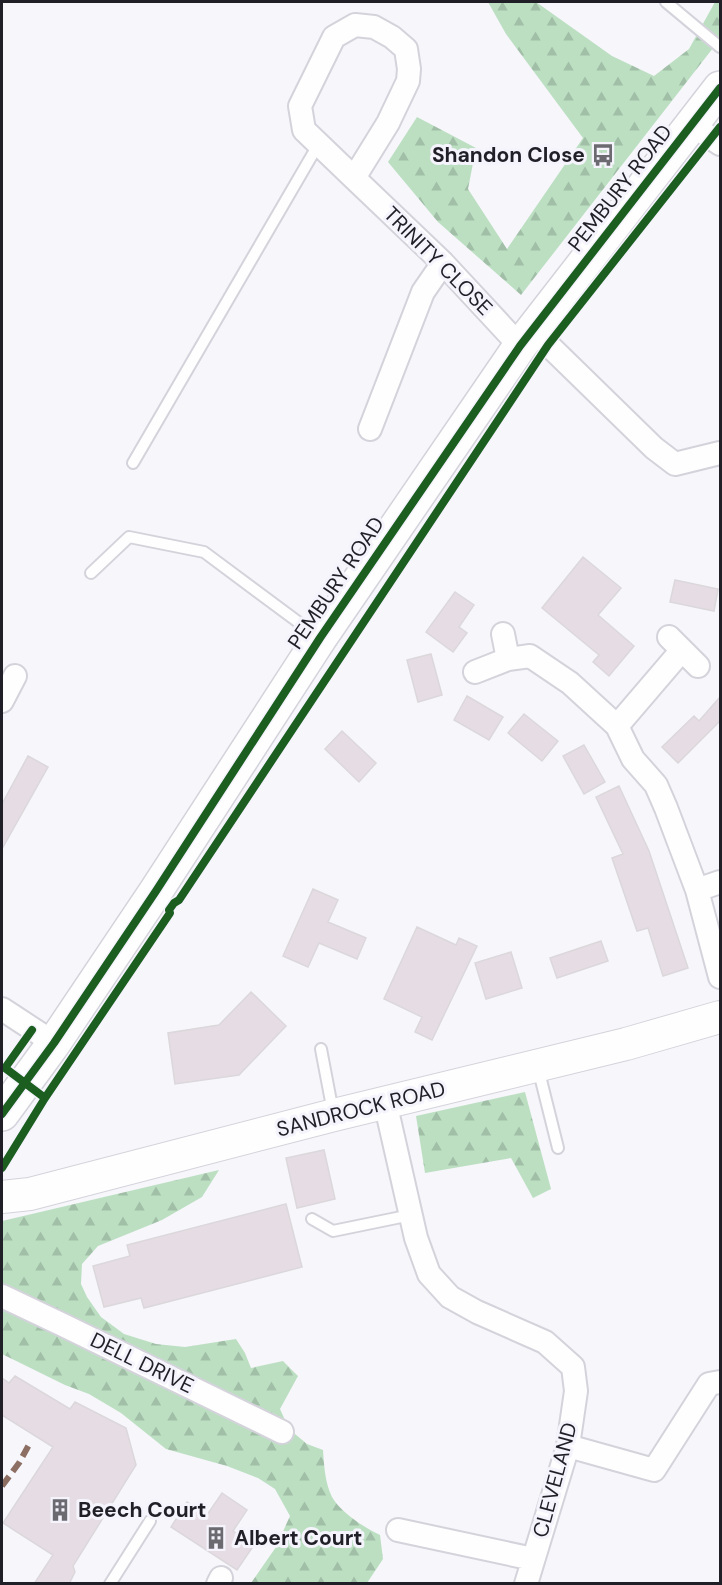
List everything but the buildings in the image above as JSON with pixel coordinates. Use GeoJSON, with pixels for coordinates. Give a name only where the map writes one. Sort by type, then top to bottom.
{"type":"FeatureCollection","features":[{"type":"Feature","properties":{"kind":"main road","name":"PEMBURY ROAD"},"geometry":{"type":"LineString","coordinates":[[2,1114],[54,1043],[156,891],[320,638],[526,337],[720,88]]}},
{"type":"Feature","properties":{"kind":"street","name":"TRINITY CLOSE"},"geometry":{"type":"LineString","coordinates":[[354,178],[388,123],[408,81],[406,49],[392,37],[374,27],[355,26],[334,37],[300,106],[304,130],[318,145],[443,263],[654,448],[675,464],[720,453]]}},
{"type":"Feature","properties":{"kind":"street"},"geometry":{"type":"LineString","coordinates":[[692,124],[720,144]]}},
{"type":"Feature","properties":{"kind":"street"},"geometry":{"type":"LineString","coordinates":[[370,429],[423,292],[443,263]]}},
{"type":"Feature","properties":{"kind":"street"},"geometry":{"type":"LineString","coordinates":[[503,634],[508,659]]}},
{"type":"Feature","properties":{"kind":"street"},"geometry":{"type":"LineString","coordinates":[[617,726],[675,643],[698,666]]}},
{"type":"Feature","properties":{"kind":"street"},"geometry":{"type":"LineString","coordinates":[[476,672],[508,659],[530,656],[570,683],[617,726],[633,759],[656,785],[666,808],[697,890],[720,977]]}},
{"type":"Feature","properties":{"kind":"street"},"geometry":{"type":"LineString","coordinates":[[2,701],[15,676]]}},
{"type":"Feature","properties":{"kind":"street"},"geometry":{"type":"LineString","coordinates":[[697,890],[720,882]]}},
{"type":"Feature","properties":{"kind":"street"},"geometry":{"type":"LineString","coordinates":[[2,1009],[54,1043]]}},
{"type":"Feature","properties":{"kind":"street","name":"SANDROCK ROAD"},"geometry":{"type":"LineString","coordinates":[[2,1197],[30,1194],[334,1115],[652,1037],[720,1017]]}},
{"type":"Feature","properties":{"kind":"street","name":"CLEVELAND"},"geometry":{"type":"LineString","coordinates":[[386,1102],[416,1238],[429,1274],[450,1298],[545,1342],[573,1367],[576,1391],[568,1446],[526,1584]]}},
{"type":"Feature","properties":{"kind":"street","name":"DELL DRIVE"},"geometry":{"type":"LineString","coordinates":[[2,1296],[282,1432]]}},
{"type":"Feature","properties":{"kind":"street"},"geometry":{"type":"LineString","coordinates":[[568,1446],[654,1470],[709,1384],[720,1382]]}},
{"type":"Feature","properties":{"kind":"street"},"geometry":{"type":"LineString","coordinates":[[398,1530],[533,1559]]}},
{"type":"Feature","properties":{"kind":"lane"},"geometry":{"type":"LineString","coordinates":[[666,2],[720,47]]}},
{"type":"Feature","properties":{"kind":"lane"},"geometry":{"type":"LineString","coordinates":[[133,463],[318,145]]}},
{"type":"Feature","properties":{"kind":"lane"},"geometry":{"type":"LineString","coordinates":[[91,573],[129,537],[204,552],[320,638]]}},
{"type":"Feature","properties":{"kind":"lane"},"geometry":{"type":"LineString","coordinates":[[321,1049],[334,1115]]}},
{"type":"Feature","properties":{"kind":"lane"},"geometry":{"type":"LineString","coordinates":[[538,1065],[558,1148]]}},
{"type":"Feature","properties":{"kind":"lane"},"geometry":{"type":"LineString","coordinates":[[312,1219],[333,1231],[411,1215]]}},
{"type":"Feature","properties":{"kind":"lane"},"geometry":{"type":"LineString","coordinates":[[110,1584],[150,1521]]}},
{"type":"Feature","properties":{"kind":"green space"},"geometry":{"type":"Polygon","coordinates":[[[488,2],[536,2],[612,56],[654,76],[689,49],[715,2],[720,2],[720,39],[521,295],[438,222],[388,162],[417,117],[476,148],[468,189],[507,249],[583,138],[506,34],[488,2]]]}},
{"type":"Feature","properties":{"kind":"green space"},"geometry":{"type":"Polygon","coordinates":[[[525,1092],[551,1189],[533,1198],[511,1158],[425,1173],[416,1116],[525,1092]]]}},
{"type":"Feature","properties":{"kind":"green space"},"geometry":{"type":"Polygon","coordinates":[[[219,1170],[202,1197],[162,1220],[98,1246],[82,1264],[81,1284],[101,1317],[124,1334],[156,1344],[185,1347],[236,1339],[251,1368],[283,1361],[298,1376],[280,1409],[289,1429],[307,1444],[323,1450],[326,1480],[336,1503],[353,1519],[380,1535],[383,1559],[367,1583],[251,1583],[276,1547],[290,1516],[275,1489],[258,1478],[227,1466],[166,1449],[121,1413],[89,1394],[65,1385],[2,1354],[2,1221],[219,1170]]]}},
{"type":"Feature","properties":{"kind":"marked path"},"geometry":{"type":"LineString","coordinates":[[2,1486],[19,1463],[31,1441]]}},
{"type":"Feature","properties":{"kind":"cycle path"},"geometry":{"type":"LineString","coordinates":[[2,1114],[54,1043],[156,891],[320,638],[520,346],[720,88]]}},
{"type":"Feature","properties":{"kind":"cycle path"},"geometry":{"type":"LineString","coordinates":[[2,1168],[45,1098],[170,913],[169,910],[179,900],[548,345],[720,127]]}},
{"type":"Feature","properties":{"kind":"cycle path"},"geometry":{"type":"LineString","coordinates":[[32,1030],[5,1068],[45,1098]]}},
{"type":"Feature","properties":{"kind":"place","name":"Shandon Close"},"geometry":{"type":"Point","coordinates":[603,155]}},
{"type":"Feature","properties":{"kind":"place","name":"Beech Court"},"geometry":{"type":"Point","coordinates":[60,1510]}},
{"type":"Feature","properties":{"kind":"place","name":"Albert Court"},"geometry":{"type":"Point","coordinates":[216,1538]}}]}
